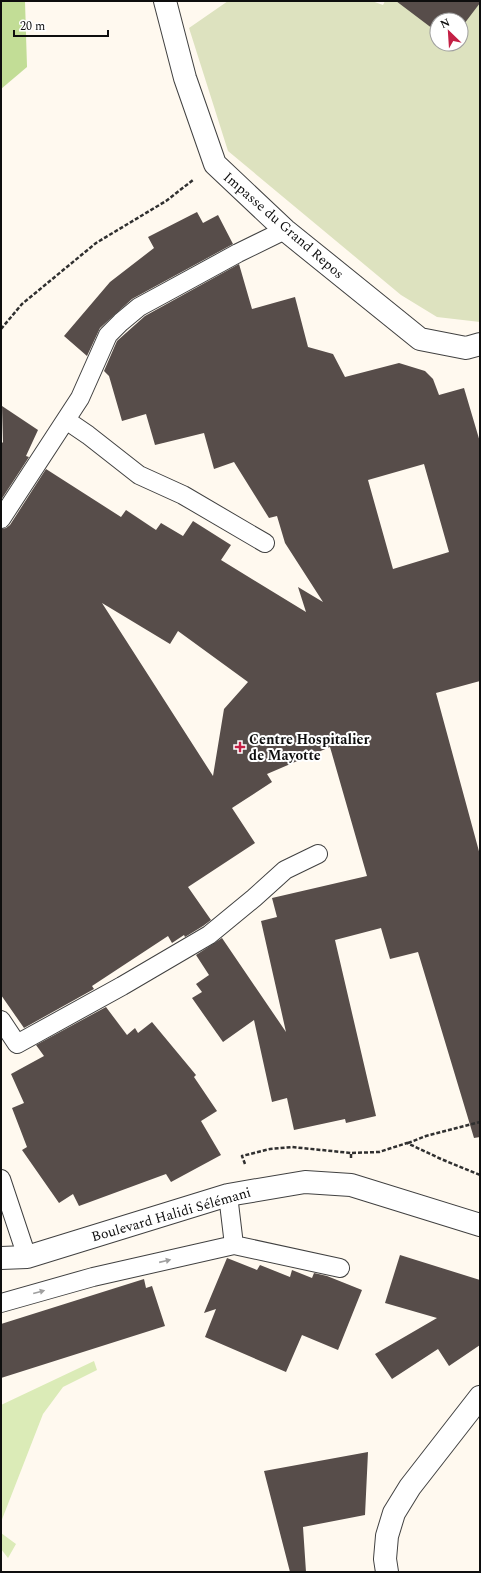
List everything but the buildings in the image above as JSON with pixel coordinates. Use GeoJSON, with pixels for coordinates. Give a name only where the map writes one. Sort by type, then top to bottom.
{"type":"FeatureCollection","features":[{"type":"Feature","properties":{"kind":"street","name":"Impasse du Grand Repos"},"geometry":{"type":"LineString","coordinates":[[165,1],[185,78],[215,164],[285,230],[420,340],[466,348],[480,344]]}},
{"type":"Feature","properties":{"kind":"street","name":"Boulevard Halidi Sélémani"},"geometry":{"type":"LineString","coordinates":[[1,1258],[27,1257],[228,1195],[305,1182],[351,1185],[480,1225]]}},
{"type":"Feature","properties":{"kind":"street"},"geometry":{"type":"LineString","coordinates":[[387,1572],[385,1559],[387,1536],[394,1513],[410,1486],[480,1397]]}},
{"type":"Feature","properties":{"kind":"lane"},"geometry":{"type":"LineString","coordinates":[[1,519],[80,398],[108,335],[120,322],[139,308],[163,294],[238,253],[285,230]]}},
{"type":"Feature","properties":{"kind":"lane"},"geometry":{"type":"LineString","coordinates":[[66,420],[88,435],[139,475],[184,495],[265,543]]}},
{"type":"Feature","properties":{"kind":"lane"},"geometry":{"type":"LineString","coordinates":[[1,1020],[17,1044],[122,986],[209,935],[285,870],[318,854]]}},
{"type":"Feature","properties":{"kind":"lane"},"geometry":{"type":"LineString","coordinates":[[1,1179],[27,1257]]}},
{"type":"Feature","properties":{"kind":"lane"},"geometry":{"type":"LineString","coordinates":[[228,1195],[234,1245]]}},
{"type":"Feature","properties":{"kind":"lane"},"geometry":{"type":"LineString","coordinates":[[1,1303],[93,1277],[234,1245],[340,1268]]}},
{"type":"Feature","properties":{"kind":"path"},"geometry":{"type":"LineString","coordinates":[[1,330],[22,304],[96,243],[166,201],[215,164]]}},
{"type":"Feature","properties":{"kind":"path"},"geometry":{"type":"LineString","coordinates":[[351,1185],[351,1153],[379,1152],[426,1136],[480,1122]]}},
{"type":"Feature","properties":{"kind":"path"},"geometry":{"type":"LineString","coordinates":[[407,1143],[480,1175]]}},
{"type":"Feature","properties":{"kind":"green space"},"geometry":{"type":"Polygon","coordinates":[[[1,1],[25,1],[27,67],[1,89],[1,1]]]}},
{"type":"Feature","properties":{"kind":"green space"},"geometry":{"type":"Polygon","coordinates":[[[228,1],[372,1],[383,5],[385,1],[480,1],[480,322],[437,317],[401,295],[228,151],[189,28],[228,1]]]}},
{"type":"Feature","properties":{"kind":"green space"},"geometry":{"type":"Polygon","coordinates":[[[94,1361],[97,1370],[63,1387],[43,1414],[1,1522],[1,1405],[94,1361]]]}},
{"type":"Feature","properties":{"kind":"green space"},"geometry":{"type":"Polygon","coordinates":[[[1,1533],[16,1544],[8,1558],[1,1549],[1,1533]]]}},
{"type":"Feature","properties":{"kind":"place","name":"Centre Hospitalier de Mayotte"},"geometry":{"type":"Point","coordinates":[240,747]}}]}
